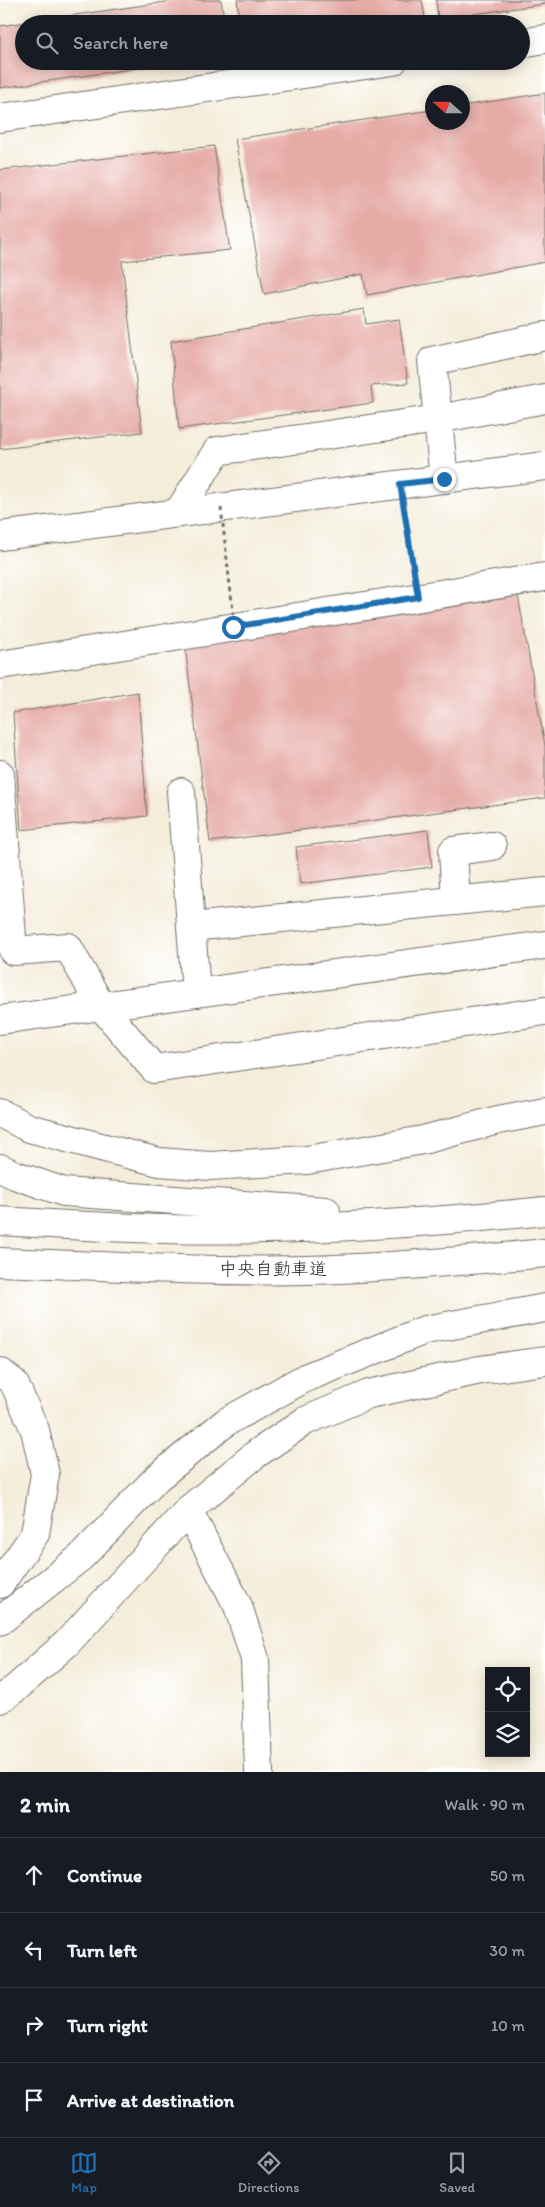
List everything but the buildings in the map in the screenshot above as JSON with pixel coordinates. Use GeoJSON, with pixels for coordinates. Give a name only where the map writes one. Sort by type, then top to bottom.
{"type":"FeatureCollection","features":[{"type":"Feature","properties":{"kind":"main road"},"geometry":{"type":"LineString","coordinates":[[530,42],[545,39]]}},
{"type":"Feature","properties":{"kind":"main road"},"geometry":{"type":"LineString","coordinates":[[0,118],[331,70]]}},
{"type":"Feature","properties":{"kind":"main road"},"geometry":{"type":"LineString","coordinates":[[444,479],[432,361],[545,336]]}},
{"type":"Feature","properties":{"kind":"main road"},"geometry":{"type":"LineString","coordinates":[[178,513],[217,451],[438,419],[545,399]]}},
{"type":"Feature","properties":{"kind":"main road"},"geometry":{"type":"LineString","coordinates":[[0,536],[545,466]]}},
{"type":"Feature","properties":{"kind":"main road"},"geometry":{"type":"LineString","coordinates":[[0,665],[545,577]]}},
{"type":"Feature","properties":{"kind":"main road"},"geometry":{"type":"LineString","coordinates":[[0,774],[13,951],[68,947],[101,1006],[154,1068],[545,1011]]}},
{"type":"Feature","properties":{"kind":"main road"},"geometry":{"type":"LineString","coordinates":[[181,792],[196,993]]}},
{"type":"Feature","properties":{"kind":"main road"},"geometry":{"type":"LineString","coordinates":[[456,901],[453,851],[492,846]]}},
{"type":"Feature","properties":{"kind":"main road"},"geometry":{"type":"LineString","coordinates":[[191,927],[545,892]]}},
{"type":"Feature","properties":{"kind":"main road"},"geometry":{"type":"LineString","coordinates":[[0,1020],[545,945]]}},
{"type":"Feature","properties":{"kind":"main road"},"geometry":{"type":"LineString","coordinates":[[0,1112],[29,1128],[116,1151],[159,1162],[210,1166],[307,1160],[423,1140],[498,1120],[545,1111]]}},
{"type":"Feature","properties":{"kind":"main road"},"geometry":{"type":"LineString","coordinates":[[5,1172],[64,1192],[452,1220]]}},
{"type":"Feature","properties":{"kind":"main road"},"geometry":{"type":"LineString","coordinates":[[0,1221],[163,1229],[307,1227],[452,1220],[545,1212]]}},
{"type":"Feature","properties":{"kind":"main road","name":"中央自動車道"},"geometry":{"type":"LineString","coordinates":[[0,1262],[163,1269],[307,1270],[454,1262],[545,1253]]}},
{"type":"Feature","properties":{"kind":"main road"},"geometry":{"type":"LineString","coordinates":[[0,1621],[80,1557],[157,1478],[226,1422],[305,1378],[425,1330],[545,1308]]}},
{"type":"Feature","properties":{"kind":"main road"},"geometry":{"type":"LineString","coordinates":[[0,1699],[16,1688],[68,1643],[188,1510],[256,1454],[305,1420],[368,1394],[480,1370],[545,1361]]}},
{"type":"Feature","properties":{"kind":"main road"},"geometry":{"type":"LineString","coordinates":[[0,1372],[14,1383],[28,1414],[35,1430],[45,1474],[35,1534],[0,1584]]}},
{"type":"Feature","properties":{"kind":"main road"},"geometry":{"type":"LineString","coordinates":[[188,1510],[238,1606],[255,1659],[259,1772]]}},
{"type":"Feature","properties":{"kind":"path"},"geometry":{"type":"LineString","coordinates":[[400,484],[418,597]]}},
{"type":"Feature","properties":{"kind":"path"},"geometry":{"type":"LineString","coordinates":[[221,508],[236,637]]}},
{"type":"Feature","properties":{"kind":"route"},"geometry":{"type":"LineString","coordinates":[[233,627],[418,597],[400,484],[444,479]]}}]}
